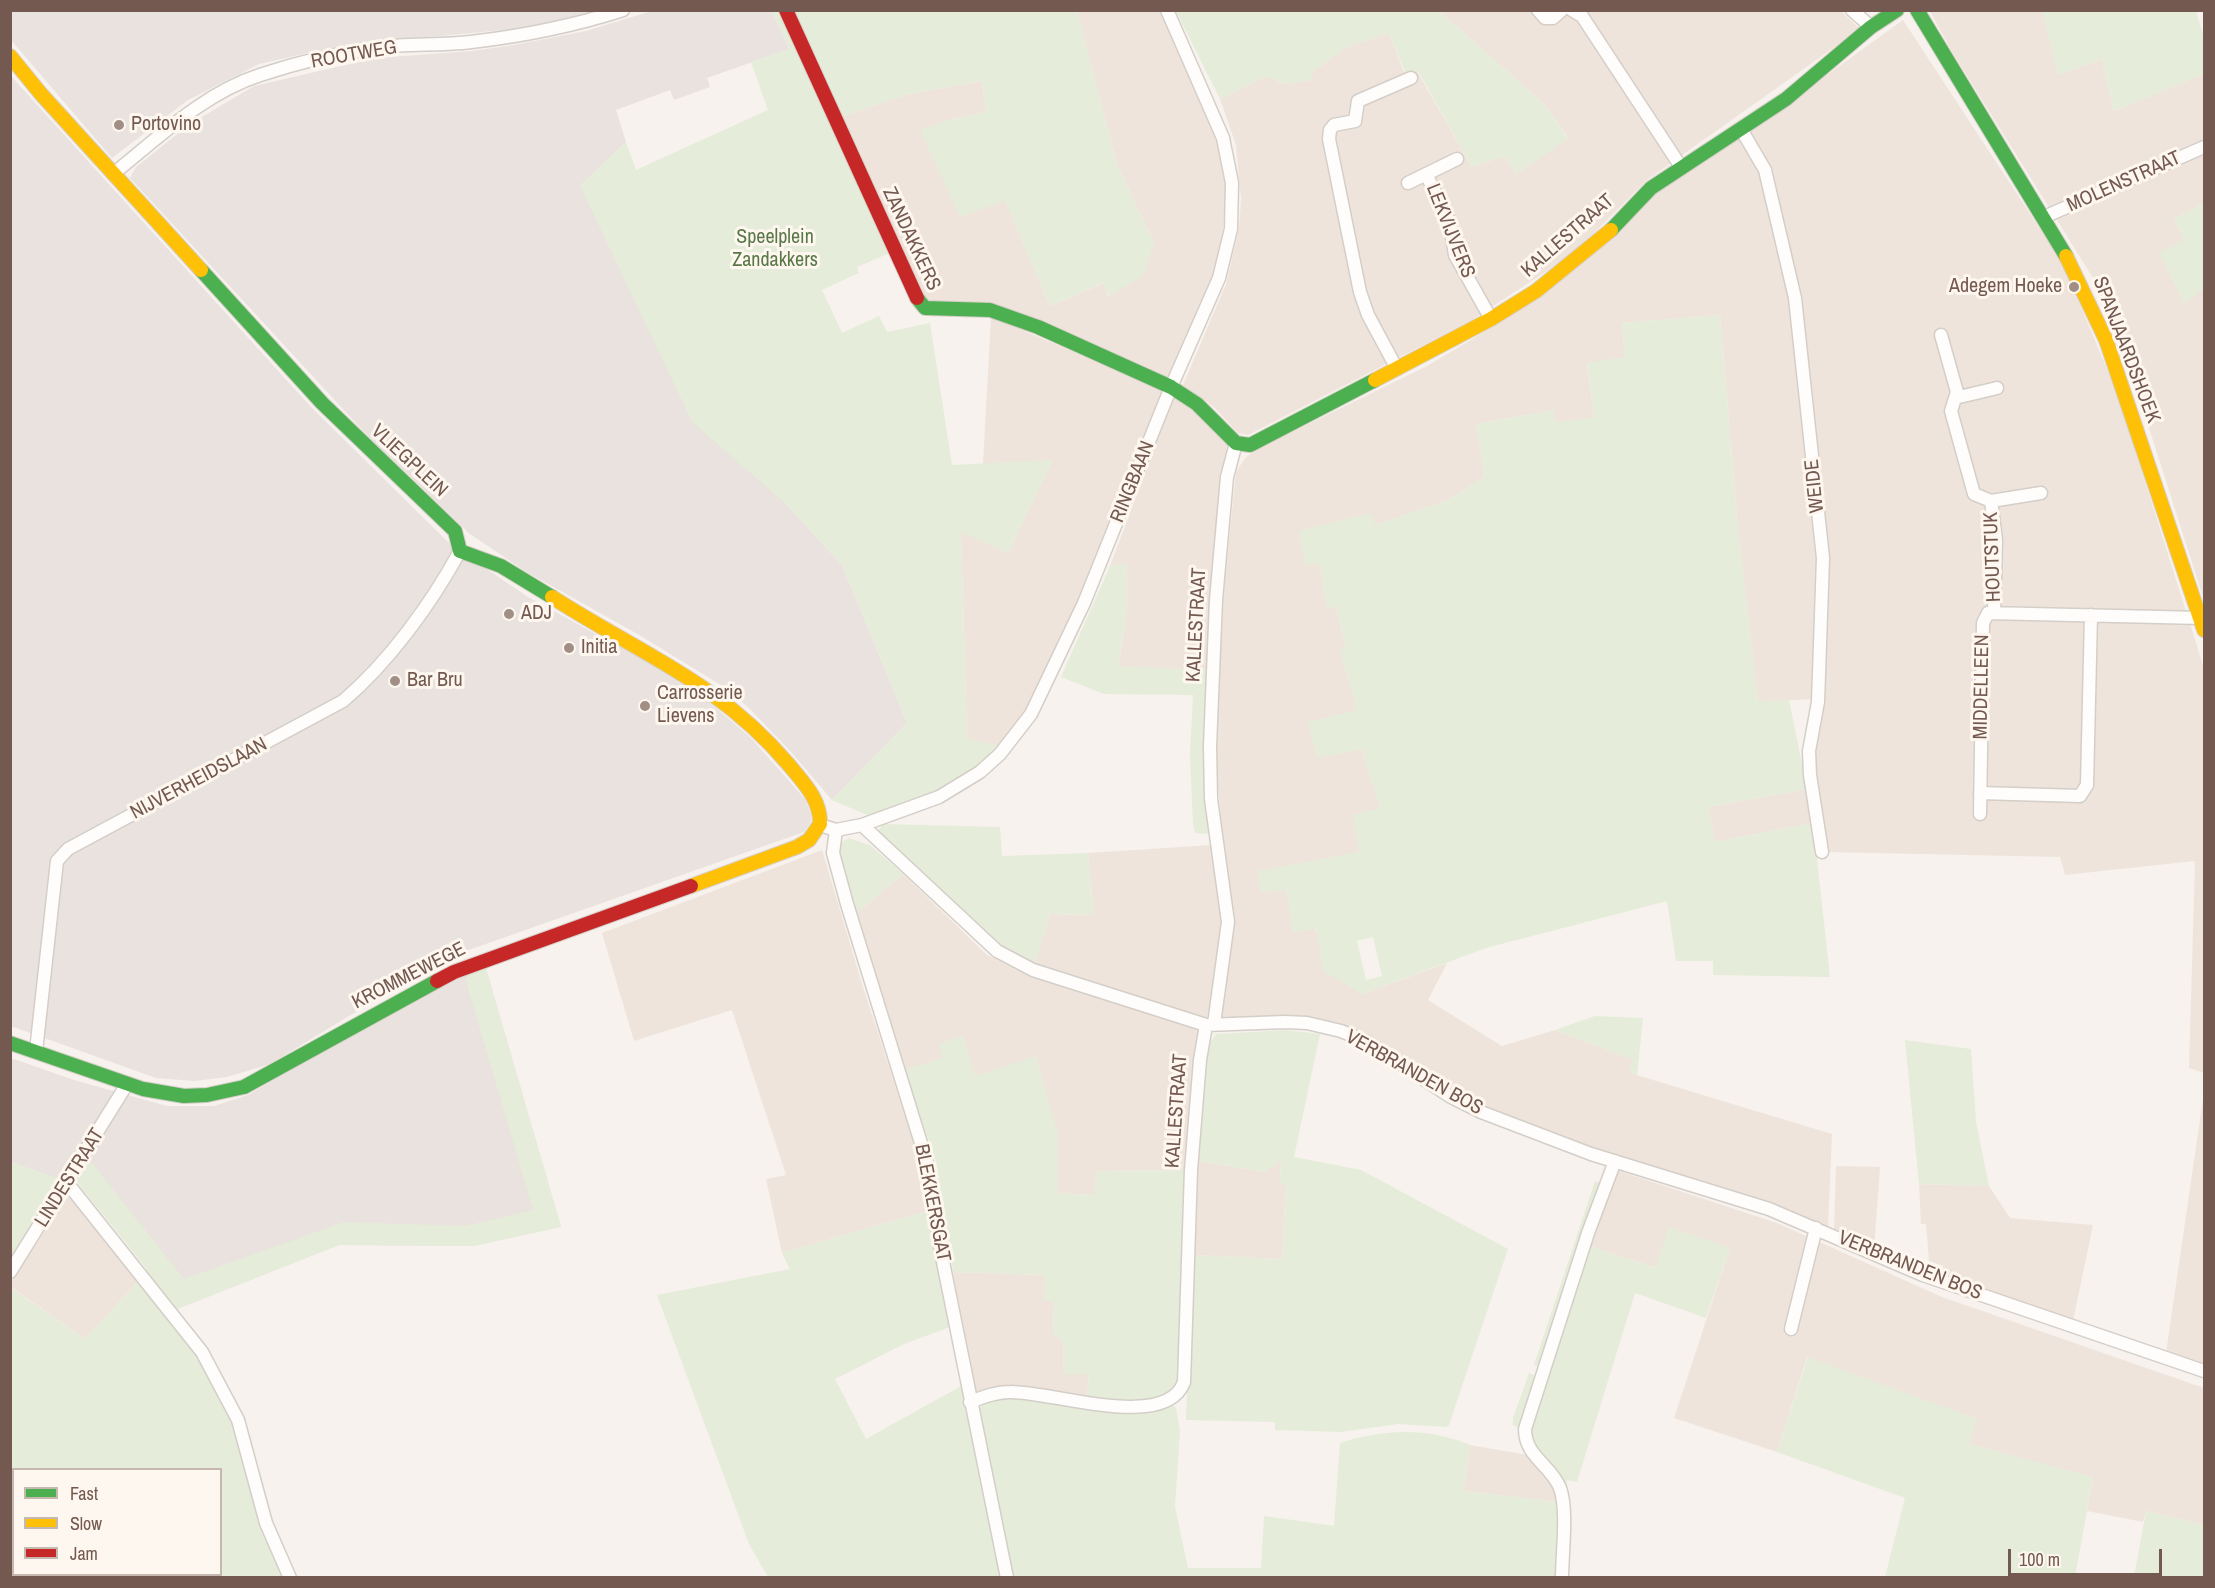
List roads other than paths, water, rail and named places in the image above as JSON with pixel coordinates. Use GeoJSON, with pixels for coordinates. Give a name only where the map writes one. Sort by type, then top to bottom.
{"type":"FeatureCollection","features":[{"type":"Feature","properties":{"kind":"street","name":"ROOTWEG"},"geometry":{"type":"LineString","coordinates":[[113,174],[189,113],[234,86],[259,75],[376,48],[470,42],[523,35],[570,26],[623,10]]}},
{"type":"Feature","properties":{"kind":"street","name":"ZANDAKKERS"},"geometry":{"type":"LineString","coordinates":[[786,10],[920,305],[925,308],[990,310],[1017,319],[1171,387]]}},
{"type":"Feature","properties":{"kind":"street","name":"RINGBAAN"},"geometry":{"type":"LineString","coordinates":[[820,825],[836,830],[862,825],[939,797],[980,772],[1000,754],[1031,714],[1084,603],[1171,387],[1219,278],[1231,229],[1232,183],[1223,138],[1167,10]]}},
{"type":"Feature","properties":{"kind":"street"},"geometry":{"type":"LineString","coordinates":[[1538,10],[1545,18],[1553,18],[1562,10]]}},
{"type":"Feature","properties":{"kind":"street"},"geometry":{"type":"LineString","coordinates":[[1572,10],[1582,16],[1682,166]]}},
{"type":"Feature","properties":{"kind":"street"},"geometry":{"type":"LineString","coordinates":[[1852,10],[1871,27]]}},
{"type":"Feature","properties":{"kind":"street","name":"KALLESTRAAT"},"geometry":{"type":"LineString","coordinates":[[970,1402],[989,1394],[1011,1392],[1133,1407],[1154,1405],[1171,1399],[1180,1392],[1184,1382],[1194,1137],[1200,1060],[1210,1024],[1228,922],[1211,799],[1210,746],[1216,600],[1227,477],[1236,443],[1250,445],[1491,320],[1536,291],[1610,231],[1651,188],[1818,75],[1871,27],[1896,10]]}},
{"type":"Feature","properties":{"kind":"street","name":"SPANJAARDSHOEK"},"geometry":{"type":"LineString","coordinates":[[1917,10],[2070,262],[2106,340],[2203,624]]}},
{"type":"Feature","properties":{"kind":"street","name":"VLIEGPLEIN"},"geometry":{"type":"LineString","coordinates":[[10,56],[41,94],[322,404],[455,531],[460,551]]}},
{"type":"Feature","properties":{"kind":"street"},"geometry":{"type":"LineString","coordinates":[[1397,369],[1368,315],[1360,292],[1329,139],[1330,130],[1334,125],[1355,121],[1358,117],[1358,101],[1411,78]]}},
{"type":"Feature","properties":{"kind":"street","name":"WEIDE"},"geometry":{"type":"LineString","coordinates":[[1741,129],[1765,170],[1796,310],[1823,558],[1818,702],[1809,751],[1810,775],[1822,852]]}},
{"type":"Feature","properties":{"kind":"street","name":"MOLENSTRAAT"},"geometry":{"type":"LineString","coordinates":[[2044,217],[2205,147]]}},
{"type":"Feature","properties":{"kind":"street","name":"LEKVIJVERS"},"geometry":{"type":"LineString","coordinates":[[1408,183],[1457,159]]}},
{"type":"Feature","properties":{"kind":"street","name":"LEKVIJVERS"},"geometry":{"type":"LineString","coordinates":[[1426,174],[1452,230],[1455,255],[1491,320]]}},
{"type":"Feature","properties":{"kind":"street","name":"HOUTSTUK"},"geometry":{"type":"LineString","coordinates":[[1941,335],[1957,392],[1951,411],[1974,494],[1991,501],[2041,493]]}},
{"type":"Feature","properties":{"kind":"street"},"geometry":{"type":"LineString","coordinates":[[1171,387],[1197,404],[1236,443]]}},
{"type":"Feature","properties":{"kind":"street"},"geometry":{"type":"LineString","coordinates":[[1955,398],[1997,388]]}},
{"type":"Feature","properties":{"kind":"street","name":"HOUTSTUK"},"geometry":{"type":"LineString","coordinates":[[1991,501],[1996,540],[1994,613]]}},
{"type":"Feature","properties":{"kind":"street"},"geometry":{"type":"LineString","coordinates":[[460,551],[486,558],[662,658],[722,698],[763,734],[806,786],[819,803],[820,825]]}},
{"type":"Feature","properties":{"kind":"street","name":"NIJVERHEIDSLAAN"},"geometry":{"type":"LineString","coordinates":[[36,1051],[57,861],[68,849],[343,701],[368,679],[402,638],[460,551]]}},
{"type":"Feature","properties":{"kind":"street","name":"MIDDELLEEN"},"geometry":{"type":"LineString","coordinates":[[1980,814],[1983,623],[1988,613],[2091,615],[2203,624]]}},
{"type":"Feature","properties":{"kind":"street"},"geometry":{"type":"LineString","coordinates":[[1980,793],[2080,796],[2087,784],[2091,615]]}},
{"type":"Feature","properties":{"kind":"street","name":"KROMMEWEGE"},"geometry":{"type":"LineString","coordinates":[[10,1042],[127,1084],[183,1096],[208,1095],[244,1087],[446,976],[797,847],[810,840],[820,825]]}},
{"type":"Feature","properties":{"kind":"street"},"geometry":{"type":"LineString","coordinates":[[862,825],[974,931],[1015,962],[1063,980],[1210,1024]]}},
{"type":"Feature","properties":{"kind":"street","name":"BLEKKERSGAT"},"geometry":{"type":"LineString","coordinates":[[836,830],[832,847],[838,874],[929,1169],[939,1247],[1007,1578]]}},
{"type":"Feature","properties":{"kind":"street","name":"VERBRANDEN BOS"},"geometry":{"type":"LineString","coordinates":[[1210,1024],[1307,1023],[1341,1031],[1366,1042],[1451,1097],[1481,1112],[1615,1161],[1769,1209],[1932,1278],[2205,1371]]}},
{"type":"Feature","properties":{"kind":"street","name":"LINDESTRAAT"},"geometry":{"type":"LineString","coordinates":[[10,1272],[68,1184],[127,1084]]}},
{"type":"Feature","properties":{"kind":"street"},"geometry":{"type":"LineString","coordinates":[[1562,1578],[1562,1494],[1551,1473],[1528,1449],[1525,1430],[1588,1233],[1615,1161]]}},
{"type":"Feature","properties":{"kind":"street"},"geometry":{"type":"LineString","coordinates":[[68,1184],[129,1263],[179,1320],[207,1362],[238,1420],[266,1523],[290,1578]]}},
{"type":"Feature","properties":{"kind":"street"},"geometry":{"type":"LineString","coordinates":[[1791,1329],[1816,1228]]}},
{"type":"Feature","properties":{"kind":"place","name":"Portovino"},"geometry":{"type":"Point","coordinates":[119,125]}},
{"type":"Feature","properties":{"kind":"place","name":"Adegem Hoeke"},"geometry":{"type":"Point","coordinates":[2074,287]}},
{"type":"Feature","properties":{"kind":"place","name":"ADJ"},"geometry":{"type":"Point","coordinates":[509,614]}},
{"type":"Feature","properties":{"kind":"place","name":"Initia"},"geometry":{"type":"Point","coordinates":[569,648]}},
{"type":"Feature","properties":{"kind":"place","name":"Bar Bru"},"geometry":{"type":"Point","coordinates":[395,681]}},
{"type":"Feature","properties":{"kind":"place","name":"Carrosserie Lievens"},"geometry":{"type":"Point","coordinates":[645,706]}},
{"type":"Feature","properties":{"kind":"park label","name":"Speelplein Zandakkers"},"geometry":{"type":"Point","coordinates":[775,250]}}]}
